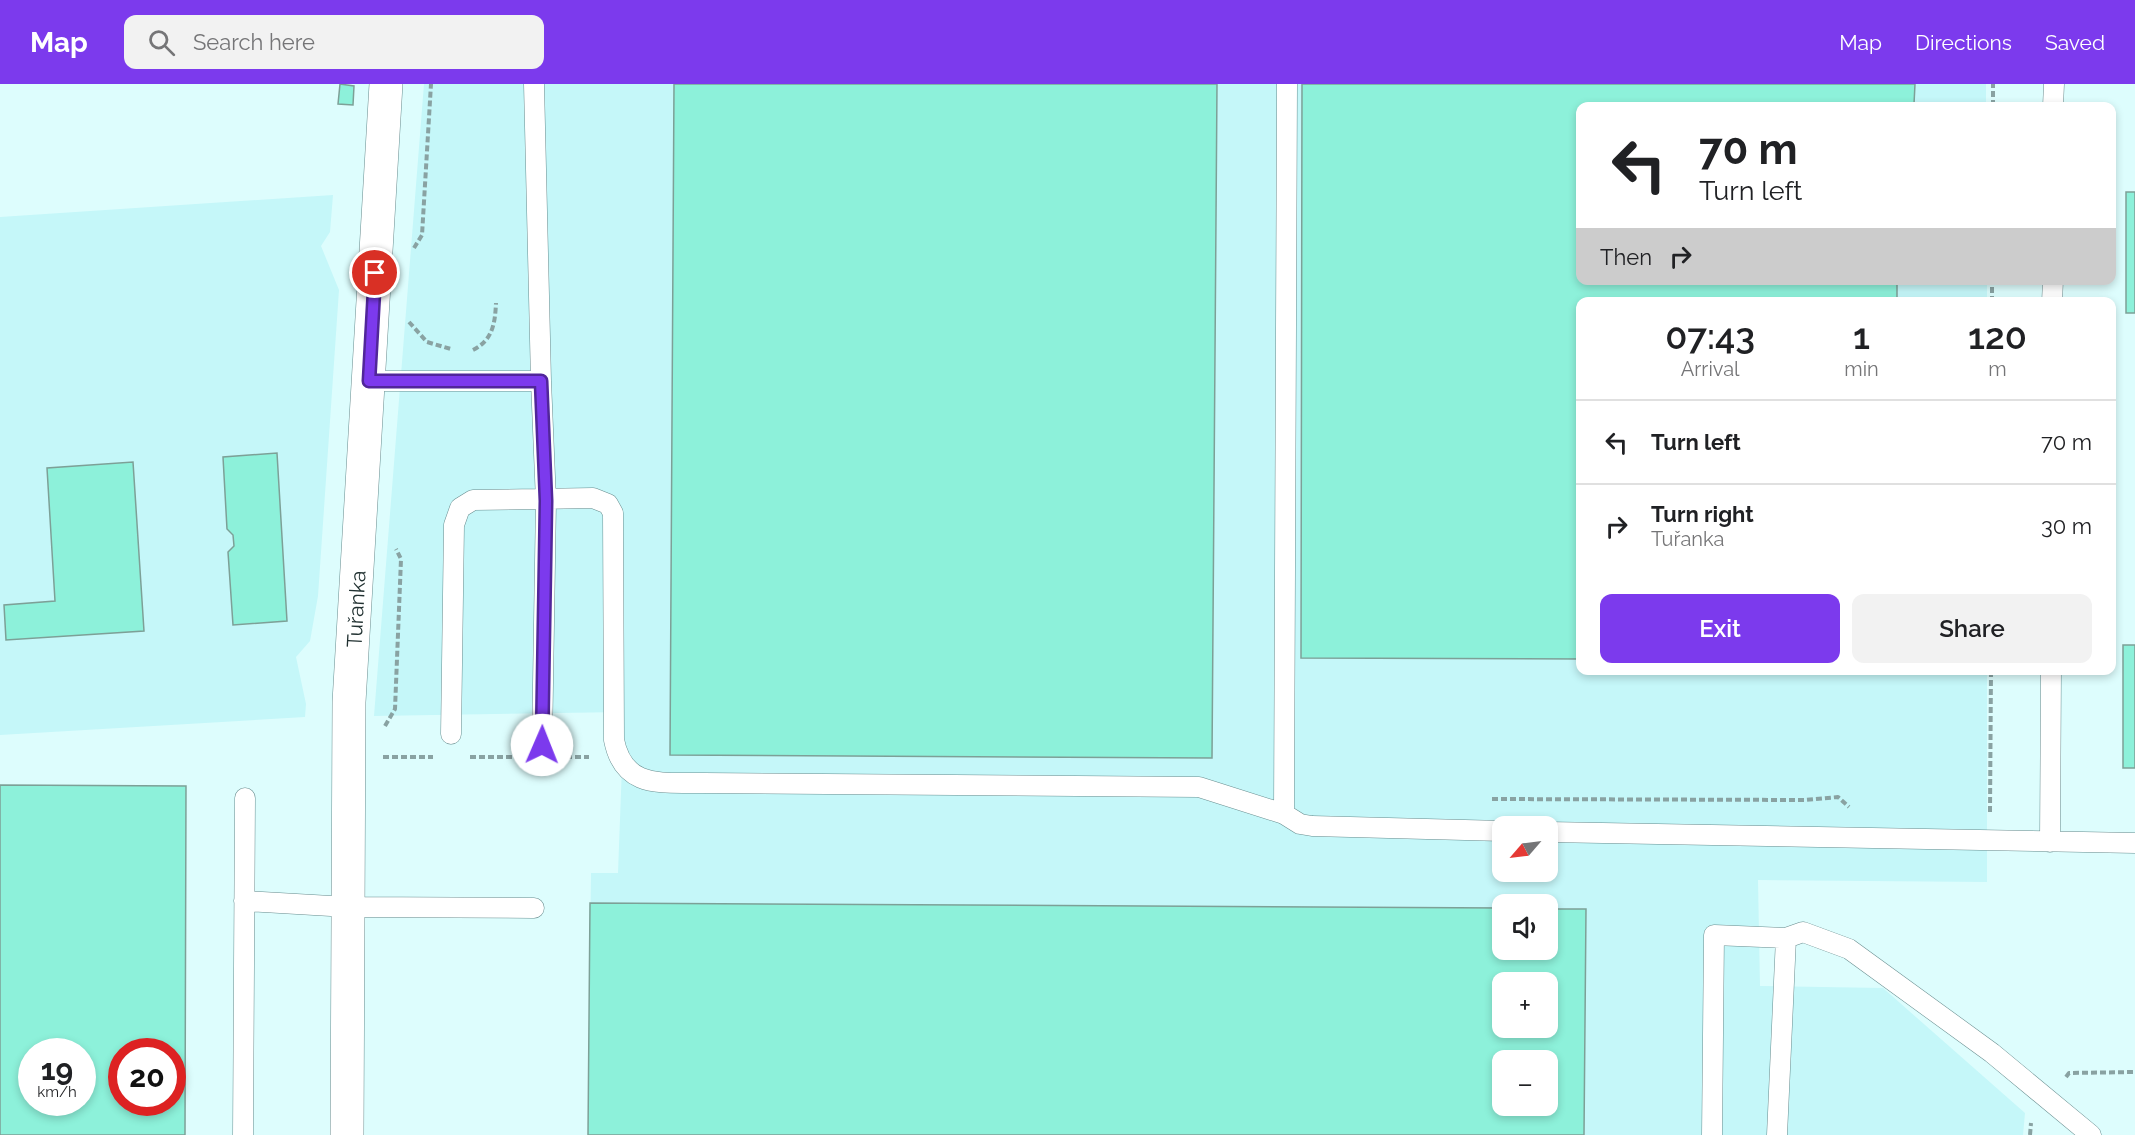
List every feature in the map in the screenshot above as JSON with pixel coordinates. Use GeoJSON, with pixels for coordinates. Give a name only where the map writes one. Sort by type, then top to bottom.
{"type":"FeatureCollection","features":[{"type":"Feature","properties":{"kind":"street","name":"Tuřanka"},"geometry":{"type":"LineString","coordinates":[[347,1135],[349,702],[386,84]]}},
{"type":"Feature","properties":{"kind":"lane"},"geometry":{"type":"LineString","coordinates":[[534,84],[546,501],[542,745]]}},
{"type":"Feature","properties":{"kind":"lane"},"geometry":{"type":"LineString","coordinates":[[1284,814],[1287,84]]}},
{"type":"Feature","properties":{"kind":"lane"},"geometry":{"type":"LineString","coordinates":[[2053,102],[2054,84]]}},
{"type":"Feature","properties":{"kind":"lane"},"geometry":{"type":"LineString","coordinates":[[369,381],[541,381]]}},
{"type":"Feature","properties":{"kind":"lane"},"geometry":{"type":"LineString","coordinates":[[451,734],[454,525],[460,508],[473,500],[546,501],[593,498],[608,504],[613,513],[614,740],[618,758],[638,778],[654,782],[692,783],[1199,787],[1284,814],[1300,824],[1312,826],[1492,831]]}},
{"type":"Feature","properties":{"kind":"lane"},"geometry":{"type":"LineString","coordinates":[[2050,842],[2051,675]]}},
{"type":"Feature","properties":{"kind":"lane"},"geometry":{"type":"LineString","coordinates":[[243,1135],[245,798]]}},
{"type":"Feature","properties":{"kind":"lane"},"geometry":{"type":"LineString","coordinates":[[1558,832],[2135,843]]}},
{"type":"Feature","properties":{"kind":"lane"},"geometry":{"type":"LineString","coordinates":[[244,901],[348,907],[534,908]]}},
{"type":"Feature","properties":{"kind":"lane"},"geometry":{"type":"LineString","coordinates":[[1712,1135],[1714,935],[1785,938],[1803,932],[1849,950],[1992,1053],[2091,1135]]}},
{"type":"Feature","properties":{"kind":"lane"},"geometry":{"type":"LineString","coordinates":[[1777,1135],[1785,938]]}},
{"type":"Feature","properties":{"kind":"path"},"geometry":{"type":"LineString","coordinates":[[411,252],[422,235],[431,84]]}},
{"type":"Feature","properties":{"kind":"path"},"geometry":{"type":"LineString","coordinates":[[1993,84],[1993,102]]}},
{"type":"Feature","properties":{"kind":"path"},"geometry":{"type":"LineString","coordinates":[[462,351],[473,350],[483,345],[490,336],[495,322],[496,303]]}},
{"type":"Feature","properties":{"kind":"path"},"geometry":{"type":"LineString","coordinates":[[407,316],[418,334],[428,342],[454,350]]}},
{"type":"Feature","properties":{"kind":"shaded area"},"geometry":{"type":"Polygon","coordinates":[[[424,84],[1986,84],[1986,102],[1576,102],[1576,285],[1987,285],[1987,297],[1576,297],[1576,675],[1987,675],[1987,882],[1758,880],[1760,986],[1883,988],[2025,1113],[2023,1135],[588,1135],[591,873],[618,873],[624,712],[374,716],[424,84]]]}},
{"type":"Feature","properties":{"kind":"shaded area"},"geometry":{"type":"Polygon","coordinates":[[[333,195],[330,232],[321,246],[339,290],[318,596],[310,641],[296,657],[306,704],[305,717],[0,735],[0,217],[333,195]]]}},
{"type":"Feature","properties":{"kind":"building"},"geometry":{"type":"Polygon","coordinates":[[[340,84],[354,86],[353,105],[338,104],[340,84]]]}},
{"type":"Feature","properties":{"kind":"building"},"geometry":{"type":"Polygon","coordinates":[[[674,84],[1217,84],[1212,758],[670,755],[674,84]]]}},
{"type":"Feature","properties":{"kind":"building"},"geometry":{"type":"Polygon","coordinates":[[[1302,84],[1915,84],[1914,102],[1576,102],[1576,285],[1897,285],[1897,297],[1576,297],[1576,659],[1301,658],[1302,84]]]}},
{"type":"Feature","properties":{"kind":"building"},"geometry":{"type":"Polygon","coordinates":[[[2126,192],[2135,192],[2135,313],[2126,313],[2126,192]]]}},
{"type":"Feature","properties":{"kind":"building"},"geometry":{"type":"Polygon","coordinates":[[[277,453],[287,621],[233,625],[228,552],[234,546],[233,535],[227,529],[223,457],[277,453]]]}},
{"type":"Feature","properties":{"kind":"building"},"geometry":{"type":"Polygon","coordinates":[[[133,462],[144,631],[6,640],[4,605],[55,601],[47,468],[133,462]]]}},
{"type":"Feature","properties":{"kind":"building"},"geometry":{"type":"Polygon","coordinates":[[[2123,645],[2135,645],[2135,768],[2123,768],[2123,645]]]}},
{"type":"Feature","properties":{"kind":"building"},"geometry":{"type":"Polygon","coordinates":[[[0,785],[186,786],[185,1038],[108,1038],[108,1116],[185,1116],[185,1135],[0,1135],[0,785]]]}},
{"type":"Feature","properties":{"kind":"building"},"geometry":{"type":"Polygon","coordinates":[[[590,903],[1492,908],[1492,960],[1558,960],[1558,909],[1586,909],[1584,1135],[588,1135],[590,903]]]}},
{"type":"Feature","properties":{"kind":"route"},"geometry":{"type":"LineString","coordinates":[[375,273],[369,381],[541,381],[546,501],[542,745]]}}]}
